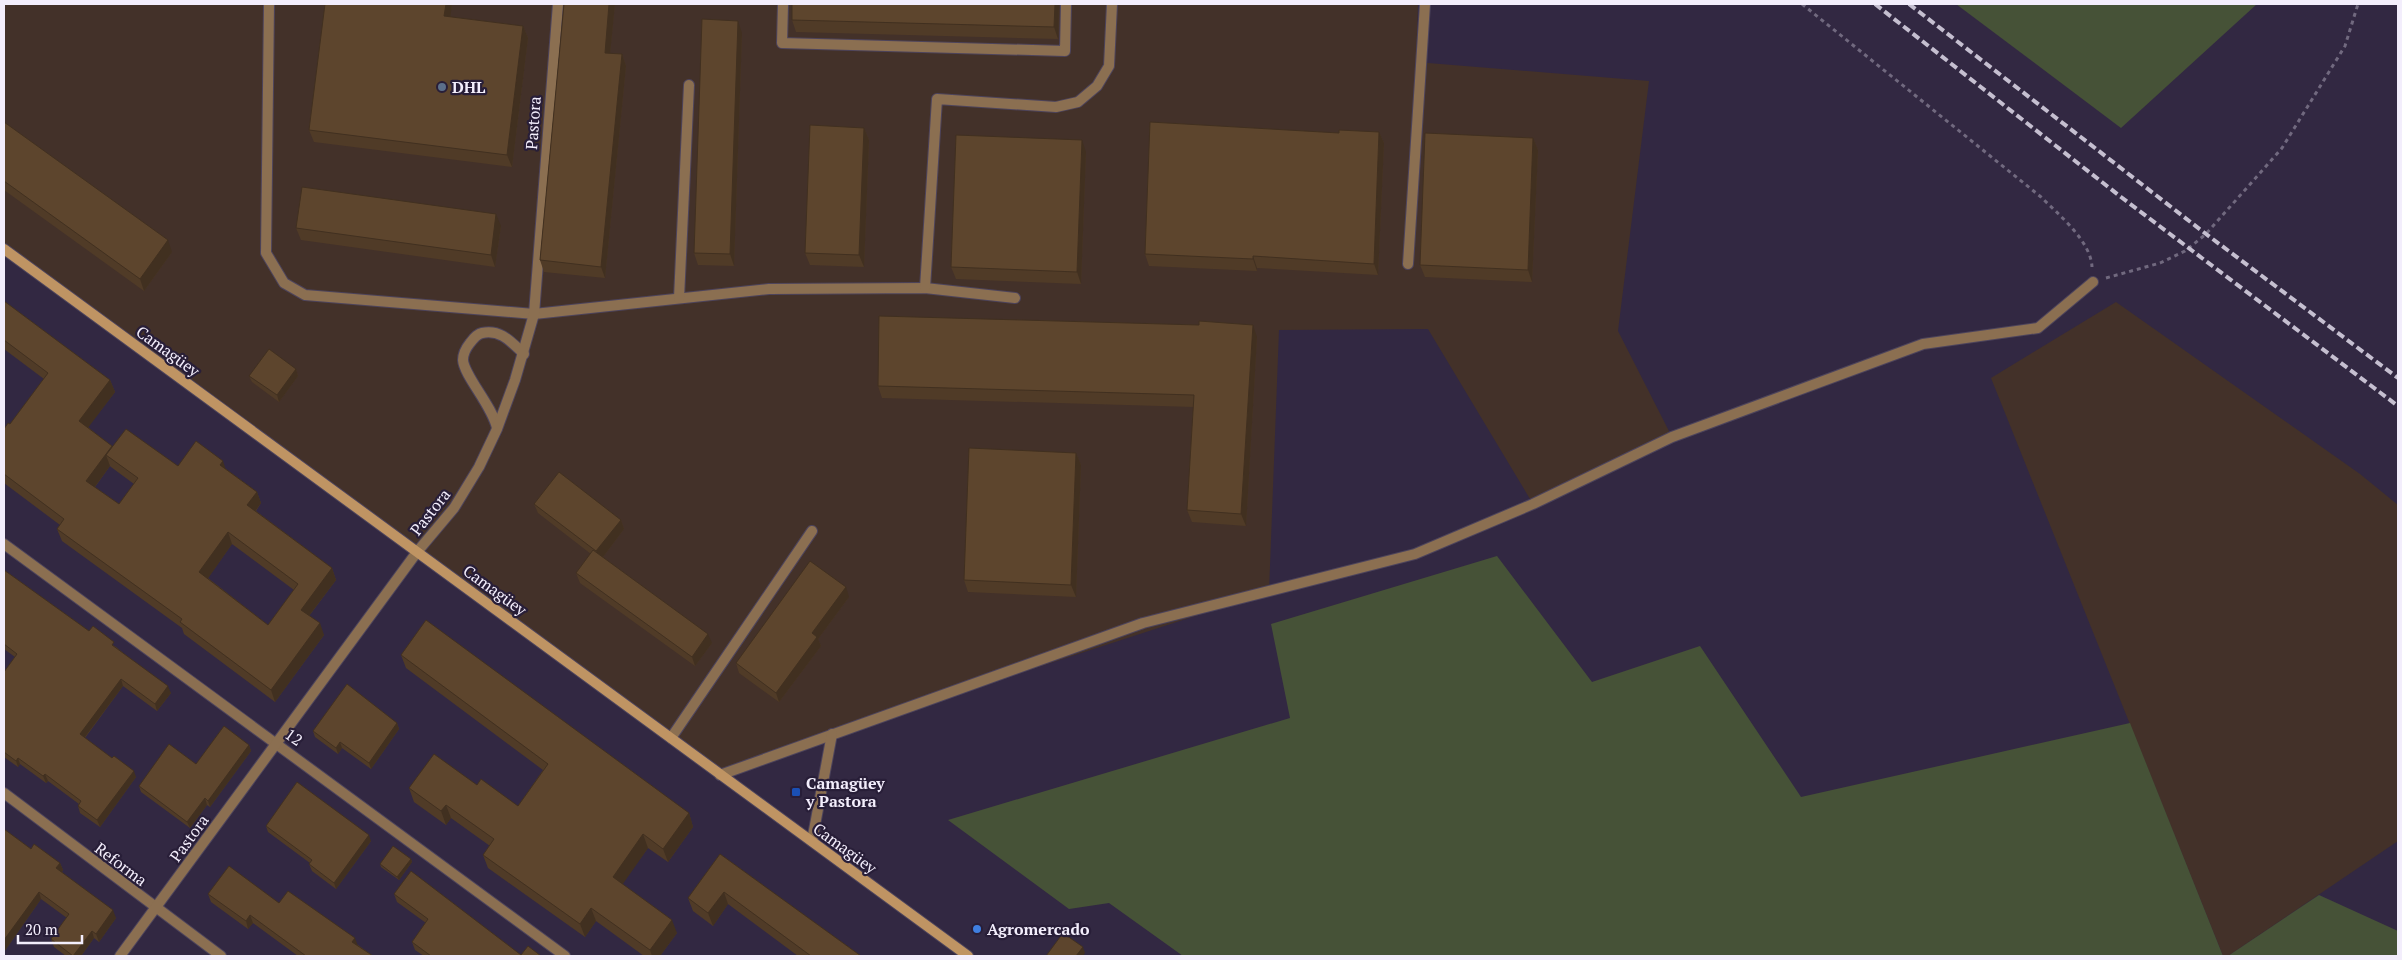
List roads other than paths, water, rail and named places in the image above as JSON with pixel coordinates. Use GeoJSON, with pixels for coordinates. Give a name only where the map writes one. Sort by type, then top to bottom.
{"type":"FeatureCollection","features":[{"type":"Feature","properties":{"kind":"main road","name":"Camagüey"},"geometry":{"type":"LineString","coordinates":[[4,249],[720,774],[962,955]]}},
{"type":"Feature","properties":{"kind":"street"},"geometry":{"type":"LineString","coordinates":[[270,4],[266,253],[284,284],[306,295],[534,314],[768,289],[925,288],[1015,298]]}},
{"type":"Feature","properties":{"kind":"street","name":"Pastora"},"geometry":{"type":"LineString","coordinates":[[120,956],[417,552],[454,508],[479,467],[497,429],[524,354],[534,314],[558,4]]}},
{"type":"Feature","properties":{"kind":"street"},"geometry":{"type":"LineString","coordinates":[[783,4],[782,43],[1065,51],[1066,4]]}},
{"type":"Feature","properties":{"kind":"street"},"geometry":{"type":"LineString","coordinates":[[925,288],[937,99],[1056,107],[1078,102],[1098,86],[1109,66],[1112,4]]}},
{"type":"Feature","properties":{"kind":"street"},"geometry":{"type":"LineString","coordinates":[[1408,264],[1425,4]]}},
{"type":"Feature","properties":{"kind":"street"},"geometry":{"type":"LineString","coordinates":[[679,298],[689,85]]}},
{"type":"Feature","properties":{"kind":"street"},"geometry":{"type":"LineString","coordinates":[[720,774],[1143,623],[1415,554],[1533,504],[1672,436],[1923,344],[2038,328],[2093,282]]}},
{"type":"Feature","properties":{"kind":"street"},"geometry":{"type":"LineString","coordinates":[[497,429],[494,415],[467,373],[463,360],[465,349],[479,334],[490,332],[503,334],[524,354]]}},
{"type":"Feature","properties":{"kind":"street"},"geometry":{"type":"LineString","coordinates":[[671,738],[812,531]]}},
{"type":"Feature","properties":{"kind":"street","name":"12"},"geometry":{"type":"LineString","coordinates":[[4,544],[277,742],[566,956]]}},
{"type":"Feature","properties":{"kind":"street"},"geometry":{"type":"LineString","coordinates":[[812,842],[832,734]]}},
{"type":"Feature","properties":{"kind":"street","name":"Reforma"},"geometry":{"type":"LineString","coordinates":[[4,793],[221,956]]}},
{"type":"Feature","properties":{"kind":"railway"},"geometry":{"type":"LineString","coordinates":[[1875,4],[2121,197],[2398,406]]}},
{"type":"Feature","properties":{"kind":"railway"},"geometry":{"type":"LineString","coordinates":[[1909,4],[2206,234],[2398,378]]}},
{"type":"Feature","properties":{"kind":"place","name":"DHL"},"geometry":{"type":"Point","coordinates":[442,87]}},
{"type":"Feature","properties":{"kind":"place","name":"Camagüey y Pastora"},"geometry":{"type":"Point","coordinates":[796,792]}},
{"type":"Feature","properties":{"kind":"place","name":"Agromercado"},"geometry":{"type":"Point","coordinates":[977,929]}}]}
